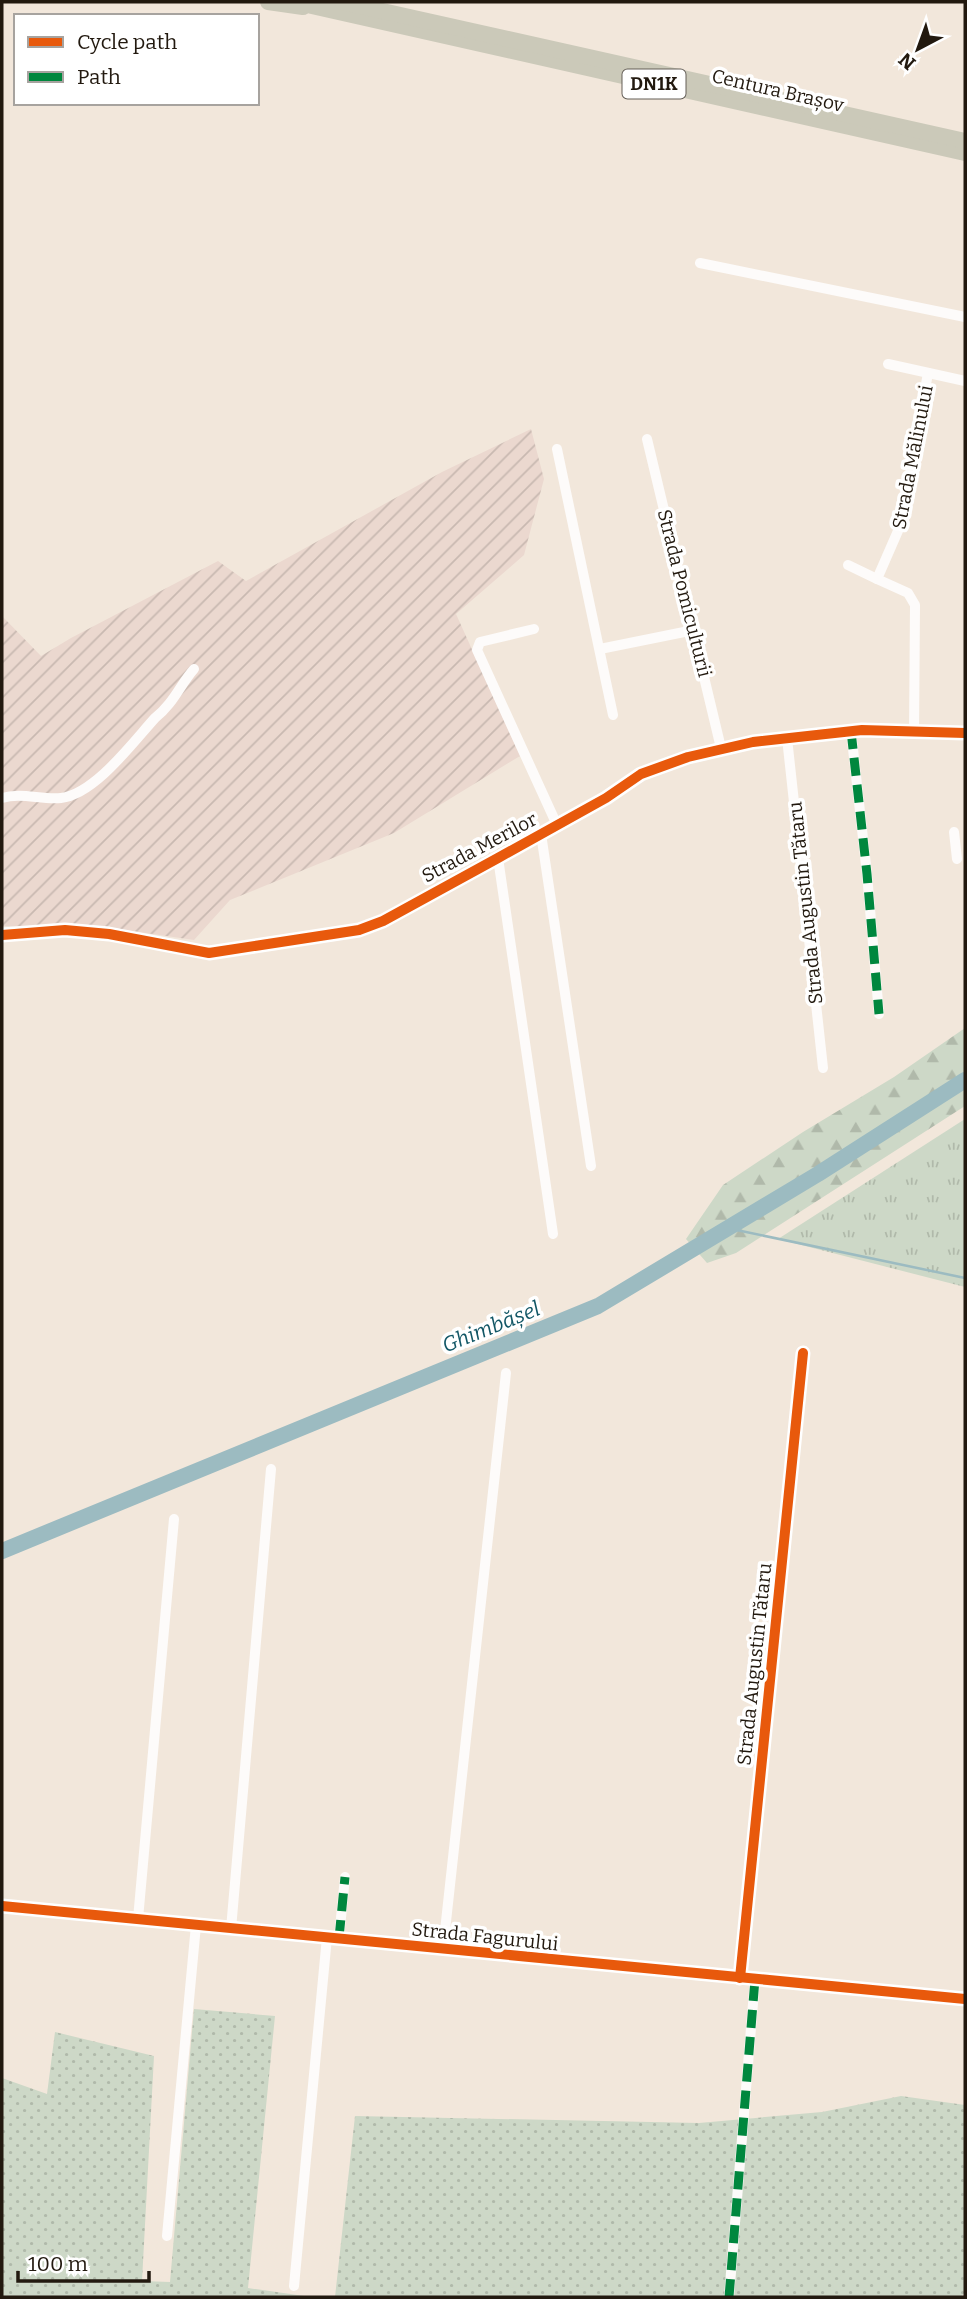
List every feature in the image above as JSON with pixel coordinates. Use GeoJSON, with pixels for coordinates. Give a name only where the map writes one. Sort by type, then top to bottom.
{"type":"FeatureCollection","features":[{"type":"Feature","properties":{"kind":"highway"},"geometry":{"type":"LineString","coordinates":[[268,2],[344,5]]}},
{"type":"Feature","properties":{"kind":"highway","name":"Centura Brașov"},"geometry":{"type":"LineString","coordinates":[[294,2],[344,5],[965,141]]}},
{"type":"Feature","properties":{"kind":"highway","name":"Centura Brașov"},"geometry":{"type":"LineString","coordinates":[[344,5],[965,153]]}},
{"type":"Feature","properties":{"kind":"street"},"geometry":{"type":"LineString","coordinates":[[700,263],[965,317]]}},
{"type":"Feature","properties":{"kind":"street","name":"Strada Mălinului"},"geometry":{"type":"LineString","coordinates":[[888,364],[965,381]]}},
{"type":"Feature","properties":{"kind":"street","name":"Strada Mălinului"},"geometry":{"type":"LineString","coordinates":[[877,579],[901,524],[928,373]]}},
{"type":"Feature","properties":{"kind":"street","name":"Strada Pomiculturii"},"geometry":{"type":"LineString","coordinates":[[647,439],[721,748]]}},
{"type":"Feature","properties":{"kind":"street"},"geometry":{"type":"LineString","coordinates":[[557,449],[613,715]]}},
{"type":"Feature","properties":{"kind":"street"},"geometry":{"type":"LineString","coordinates":[[848,565],[908,593],[915,605],[914,733]]}},
{"type":"Feature","properties":{"kind":"street"},"geometry":{"type":"LineString","coordinates":[[534,629],[481,642],[477,650],[557,825]]}},
{"type":"Feature","properties":{"kind":"street"},"geometry":{"type":"LineString","coordinates":[[600,649],[694,630]]}},
{"type":"Feature","properties":{"kind":"street"},"geometry":{"type":"LineString","coordinates":[[2,798],[11,795],[66,797],[92,785],[155,718],[168,709],[181,684],[194,669]]}},
{"type":"Feature","properties":{"kind":"street","name":"Strada Merilor"},"geometry":{"type":"LineString","coordinates":[[2,935],[65,930],[125,936],[218,953],[366,928],[606,798],[641,775],[721,748],[862,730],[965,733]]}},
{"type":"Feature","properties":{"kind":"street"},"geometry":{"type":"LineString","coordinates":[[851,731],[879,1014]]}},
{"type":"Feature","properties":{"kind":"street","name":"Strada Augustin Tătaru"},"geometry":{"type":"LineString","coordinates":[[787,738],[823,1068]]}},
{"type":"Feature","properties":{"kind":"street"},"geometry":{"type":"LineString","coordinates":[[954,832],[960,855]]}},
{"type":"Feature","properties":{"kind":"street"},"geometry":{"type":"LineString","coordinates":[[541,834],[591,1166]]}},
{"type":"Feature","properties":{"kind":"street"},"geometry":{"type":"LineString","coordinates":[[498,858],[553,1234]]}},
{"type":"Feature","properties":{"kind":"street","name":"Strada Augustin Tătaru"},"geometry":{"type":"LineString","coordinates":[[740,1978],[803,1353]]}},
{"type":"Feature","properties":{"kind":"street","name":"Strada Fagurului"},"geometry":{"type":"LineString","coordinates":[[443,1949],[506,1373]]}},
{"type":"Feature","properties":{"kind":"street"},"geometry":{"type":"LineString","coordinates":[[231,1929],[271,1469]]}},
{"type":"Feature","properties":{"kind":"street"},"geometry":{"type":"LineString","coordinates":[[138,1919],[174,1519]]}},
{"type":"Feature","properties":{"kind":"street"},"geometry":{"type":"LineString","coordinates":[[339,1938],[345,1877]]}},
{"type":"Feature","properties":{"kind":"street","name":"Strada Fagurului"},"geometry":{"type":"LineString","coordinates":[[2,1906],[965,1999]]}},
{"type":"Feature","properties":{"kind":"street"},"geometry":{"type":"LineString","coordinates":[[167,2236],[197,1925]]}},
{"type":"Feature","properties":{"kind":"street"},"geometry":{"type":"LineString","coordinates":[[294,2286],[327,1937]]}},
{"type":"Feature","properties":{"kind":"street"},"geometry":{"type":"LineString","coordinates":[[729,2297],[755,1979]]}},
{"type":"Feature","properties":{"kind":"shaded area"},"geometry":{"type":"Polygon","coordinates":[[[531,429],[544,479],[524,555],[456,614],[520,756],[394,833],[230,900],[194,940],[111,928],[2,926],[2,616],[41,656],[218,561],[246,581],[442,472],[531,429]]]}},
{"type":"Feature","properties":{"kind":"green space"},"geometry":{"type":"Polygon","coordinates":[[[965,1028],[965,1106],[736,1253],[707,1263],[686,1239],[723,1185],[894,1077],[965,1028]]]}},
{"type":"Feature","properties":{"kind":"green space"},"geometry":{"type":"Polygon","coordinates":[[[965,1119],[965,1287],[778,1239],[965,1119]]]}},
{"type":"Feature","properties":{"kind":"green space"},"geometry":{"type":"Polygon","coordinates":[[[194,2009],[275,2016],[248,2288],[311,2297],[2,2297],[2,2078],[47,2094],[55,2032],[154,2056],[142,2281],[170,2282],[194,2009]]]}},
{"type":"Feature","properties":{"kind":"green space"},"geometry":{"type":"Polygon","coordinates":[[[901,2096],[965,2105],[965,2292],[961,2297],[335,2297],[355,2116],[699,2123],[822,2112],[901,2096]]]}},
{"type":"Feature","properties":{"kind":"waterway","name":"Ghimbășel"},"geometry":{"type":"LineString","coordinates":[[2,1551],[598,1306],[818,1174],[965,1080]]}},
{"type":"Feature","properties":{"kind":"waterway"},"geometry":{"type":"LineString","coordinates":[[727,1228],[965,1278]]}},
{"type":"Feature","properties":{"kind":"marked path"},"geometry":{"type":"LineString","coordinates":[[851,731],[879,1014]]}},
{"type":"Feature","properties":{"kind":"marked path"},"geometry":{"type":"LineString","coordinates":[[339,1938],[345,1877]]}},
{"type":"Feature","properties":{"kind":"marked path"},"geometry":{"type":"LineString","coordinates":[[729,2297],[755,1979]]}},
{"type":"Feature","properties":{"kind":"cycle path"},"geometry":{"type":"LineString","coordinates":[[2,935],[65,930],[109,934],[209,953],[359,930],[383,921],[498,858],[606,798],[641,774],[688,757],[753,742],[862,730],[965,733]]}},
{"type":"Feature","properties":{"kind":"cycle path"},"geometry":{"type":"LineString","coordinates":[[740,1978],[803,1353]]}},
{"type":"Feature","properties":{"kind":"cycle path"},"geometry":{"type":"LineString","coordinates":[[2,1906],[965,1999]]}}]}
